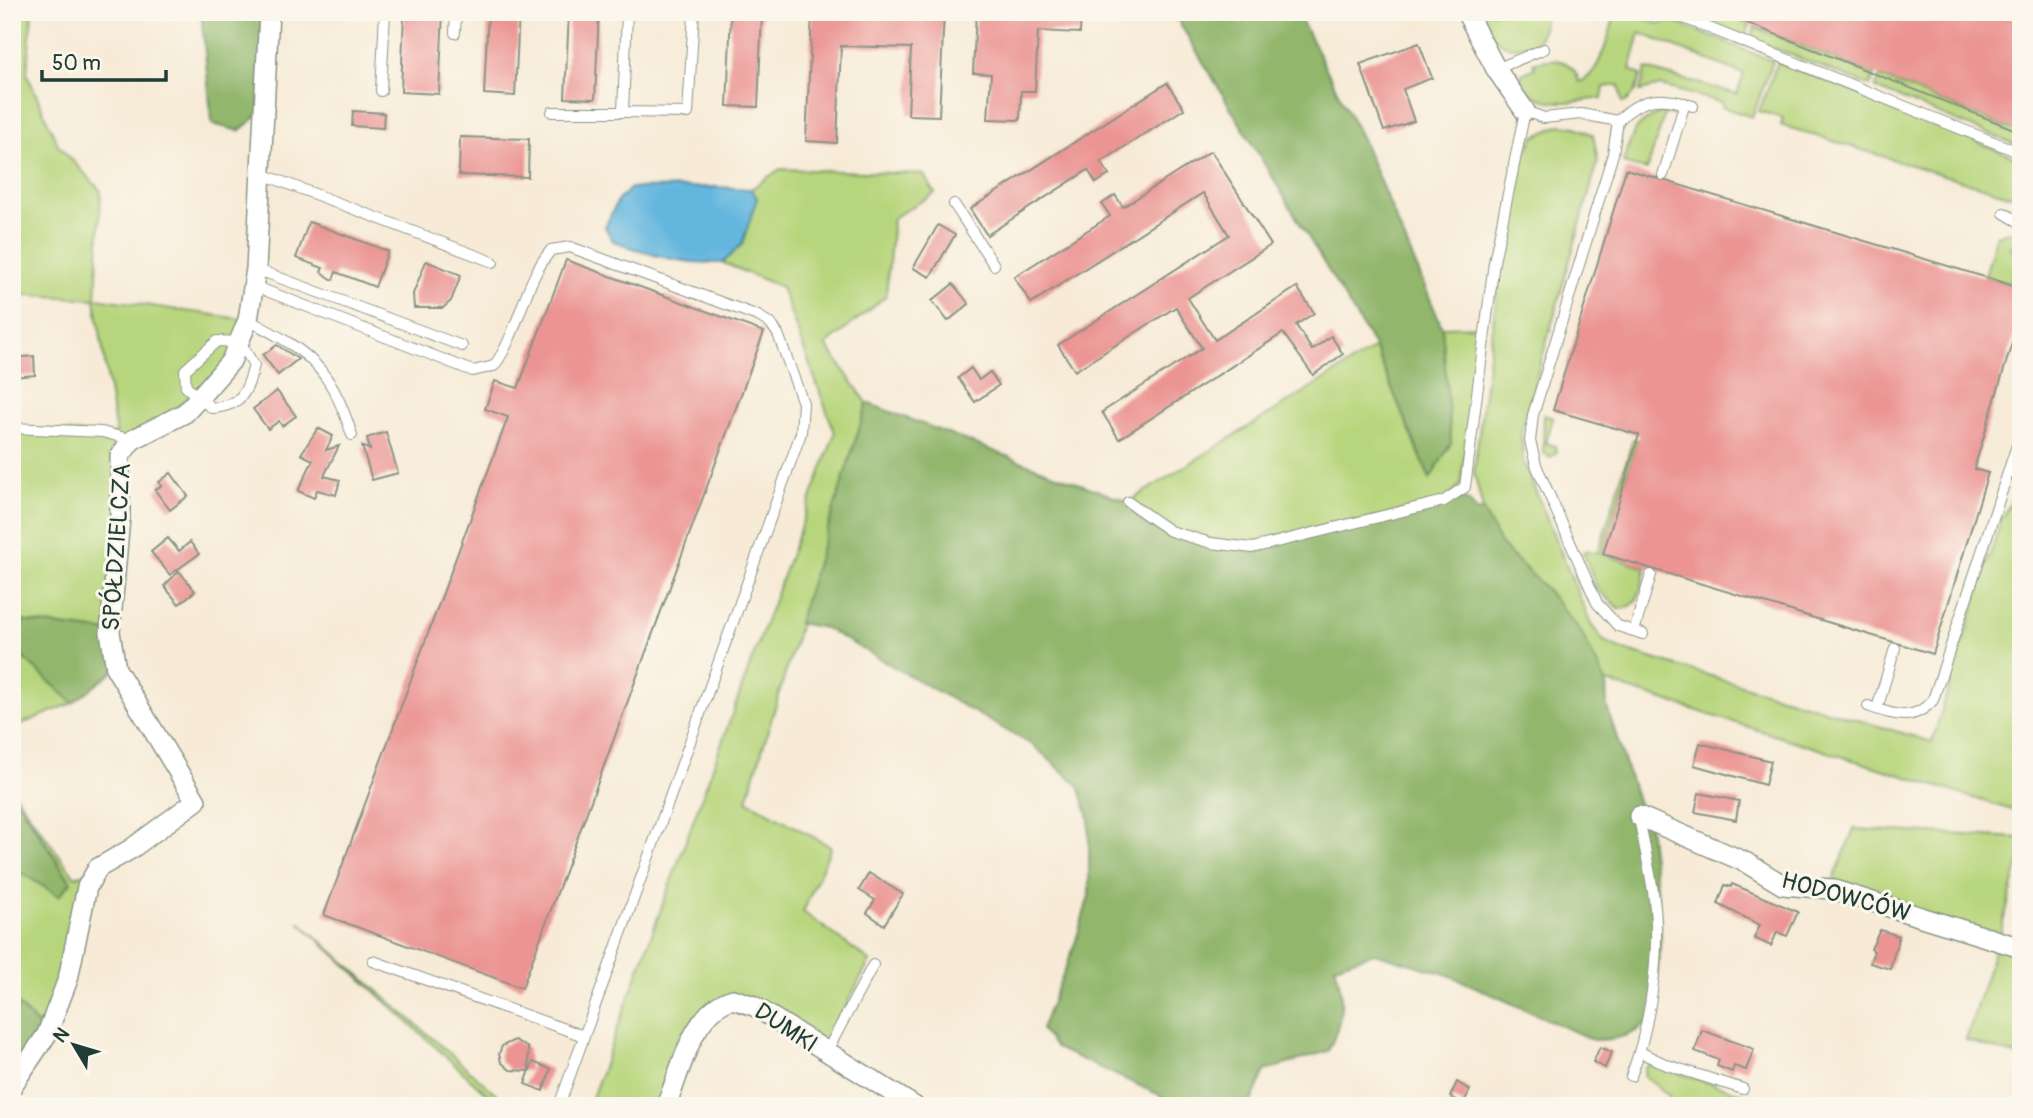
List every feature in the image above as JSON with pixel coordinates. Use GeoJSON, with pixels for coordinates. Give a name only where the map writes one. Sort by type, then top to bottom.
{"type":"FeatureCollection","features":[{"type":"Feature","properties":{"kind":"street","name":"SPÓŁDZIELCZA"},"geometry":{"type":"LineString","coordinates":[[12,1086],[47,1034],[64,990],[87,887],[98,868],[131,849],[196,801],[116,669],[110,632],[120,517],[120,456],[132,440],[185,413],[231,361],[248,320],[255,277],[269,12]]}},
{"type":"Feature","properties":{"kind":"street"},"geometry":{"type":"LineString","coordinates":[[1465,12],[1496,69],[1525,111]]}},
{"type":"Feature","properties":{"kind":"street","name":"HODOWCÓW"},"geometry":{"type":"LineString","coordinates":[[1639,816],[1745,862],[1783,885],[1831,889],[2021,948]]}},
{"type":"Feature","properties":{"kind":"street","name":"DUMKI"},"geometry":{"type":"LineString","coordinates":[[666,1106],[700,1024],[707,1014],[733,999],[754,1006],[825,1053],[914,1106]]}},
{"type":"Feature","properties":{"kind":"lane"},"geometry":{"type":"LineString","coordinates":[[381,91],[385,12]]}},
{"type":"Feature","properties":{"kind":"lane"},"geometry":{"type":"LineString","coordinates":[[455,33],[456,12]]}},
{"type":"Feature","properties":{"kind":"lane"},"geometry":{"type":"LineString","coordinates":[[623,112],[627,12]]}},
{"type":"Feature","properties":{"kind":"lane"},"geometry":{"type":"LineString","coordinates":[[552,112],[688,113],[694,12]]}},
{"type":"Feature","properties":{"kind":"lane"},"geometry":{"type":"LineString","coordinates":[[1669,12],[2021,153]]}},
{"type":"Feature","properties":{"kind":"lane"},"geometry":{"type":"LineString","coordinates":[[1496,69],[1544,49]]}},
{"type":"Feature","properties":{"kind":"lane"},"geometry":{"type":"LineString","coordinates":[[1651,575],[1639,632],[1618,626],[1597,603],[1536,465],[1531,441],[1533,415],[1613,154],[1618,121],[1627,111],[1651,99],[1666,98],[1689,105],[1663,175]]}},
{"type":"Feature","properties":{"kind":"lane"},"geometry":{"type":"LineString","coordinates":[[1128,502],[1170,531],[1212,543],[1251,548],[1444,501],[1465,486],[1494,262],[1525,111],[1544,118],[1581,114],[1618,121]]}},
{"type":"Feature","properties":{"kind":"lane"},"geometry":{"type":"LineString","coordinates":[[262,174],[492,262]]}},
{"type":"Feature","properties":{"kind":"lane"},"geometry":{"type":"LineString","coordinates":[[954,204],[994,265]]}},
{"type":"Feature","properties":{"kind":"lane"},"geometry":{"type":"LineString","coordinates":[[2004,213],[2021,223]]}},
{"type":"Feature","properties":{"kind":"lane"},"geometry":{"type":"LineString","coordinates":[[255,277],[473,371],[494,366],[507,348],[539,264],[551,250],[570,247],[758,316],[771,324],[778,334],[803,404],[801,433],[559,1106]]}},
{"type":"Feature","properties":{"kind":"lane"},"geometry":{"type":"LineString","coordinates":[[255,277],[463,346]]}},
{"type":"Feature","properties":{"kind":"lane"},"geometry":{"type":"LineString","coordinates":[[248,320],[282,338],[314,360],[340,399],[352,435]]}},
{"type":"Feature","properties":{"kind":"lane"},"geometry":{"type":"LineString","coordinates":[[217,341],[240,342],[254,365],[247,391],[229,407],[212,408],[186,387],[186,370],[217,341]]}},
{"type":"Feature","properties":{"kind":"lane"},"geometry":{"type":"LineString","coordinates":[[12,428],[102,432],[132,440]]}},
{"type":"Feature","properties":{"kind":"lane"},"geometry":{"type":"LineString","coordinates":[[1895,648],[1872,708],[1900,717],[1924,710],[1933,700],[2021,433]]}},
{"type":"Feature","properties":{"kind":"lane"},"geometry":{"type":"LineString","coordinates":[[1631,1076],[1640,1052],[1655,960],[1656,926],[1639,816]]}},
{"type":"Feature","properties":{"kind":"lane"},"geometry":{"type":"LineString","coordinates":[[373,961],[584,1036]]}},
{"type":"Feature","properties":{"kind":"lane"},"geometry":{"type":"LineString","coordinates":[[825,1053],[873,965]]}},
{"type":"Feature","properties":{"kind":"lane"},"geometry":{"type":"LineString","coordinates":[[1640,1052],[1667,1065],[1743,1089]]}},
{"type":"Feature","properties":{"kind":"green space"},"geometry":{"type":"Polygon","coordinates":[[[12,12],[32,12],[27,74],[58,145],[101,191],[96,298],[248,320],[231,361],[120,456],[110,632],[12,620],[12,428],[116,435],[95,299],[12,294],[12,12]]]}},
{"type":"Feature","properties":{"kind":"green space"},"geometry":{"type":"Polygon","coordinates":[[[201,12],[269,12],[266,109],[239,131],[212,124],[201,12]]]}},
{"type":"Feature","properties":{"kind":"green space"},"geometry":{"type":"Polygon","coordinates":[[[1173,12],[1297,12],[1361,137],[1442,327],[1451,443],[1430,479],[1375,348],[1173,12]]]}},
{"type":"Feature","properties":{"kind":"green space"},"geometry":{"type":"Polygon","coordinates":[[[1479,12],[1542,12],[1541,34],[1536,43],[1527,50],[1525,45],[1517,47],[1502,44],[1491,34],[1479,12]]]}},
{"type":"Feature","properties":{"kind":"green space"},"geometry":{"type":"Polygon","coordinates":[[[1616,12],[1637,12],[1639,17],[1659,24],[1672,21],[1773,61],[1752,117],[1722,107],[1723,103],[1661,86],[1640,91],[1646,69],[1737,94],[1744,74],[1640,33],[1630,70],[1641,75],[1635,93],[1626,102],[1622,102],[1619,85],[1604,87],[1602,98],[1557,102],[1537,97],[1520,82],[1522,74],[1535,68],[1533,63],[1548,60],[1567,64],[1579,82],[1587,78],[1599,62],[1616,12]]]}},
{"type":"Feature","properties":{"kind":"green space"},"geometry":{"type":"Polygon","coordinates":[[[1686,12],[1719,12],[1750,25],[1745,37],[1686,12]]]}},
{"type":"Feature","properties":{"kind":"green space"},"geometry":{"type":"Polygon","coordinates":[[[1755,27],[1875,75],[1870,86],[1751,39],[1755,27]]]}},
{"type":"Feature","properties":{"kind":"green space"},"geometry":{"type":"Polygon","coordinates":[[[1778,62],[2021,160],[2021,199],[1781,125],[1783,118],[1759,111],[1778,62]]]}},
{"type":"Feature","properties":{"kind":"green space"},"geometry":{"type":"Polygon","coordinates":[[[1880,77],[2021,133],[2021,147],[1875,88],[1880,77]]]}},
{"type":"Feature","properties":{"kind":"green space"},"geometry":{"type":"Polygon","coordinates":[[[1665,111],[1675,116],[1665,113],[1647,170],[1623,163],[1636,130],[1647,120],[1665,111]]]}},
{"type":"Feature","properties":{"kind":"green space"},"geometry":{"type":"Polygon","coordinates":[[[1560,125],[1576,127],[1593,135],[1598,161],[1521,432],[1523,461],[1591,625],[1604,641],[1617,648],[1932,742],[2001,520],[2021,482],[2021,813],[1606,682],[1581,632],[1546,589],[1500,544],[1483,510],[1474,472],[1500,269],[1514,191],[1524,155],[1534,137],[1560,125]]]}},
{"type":"Feature","properties":{"kind":"green space"},"geometry":{"type":"Polygon","coordinates":[[[780,169],[923,174],[935,193],[893,218],[886,296],[826,345],[867,403],[747,800],[831,847],[803,912],[870,961],[825,1044],[723,998],[662,1106],[589,1106],[835,433],[781,287],[723,263],[742,244],[757,198],[751,189],[780,169]]]}},
{"type":"Feature","properties":{"kind":"green space"},"geometry":{"type":"Polygon","coordinates":[[[2011,231],[2021,241],[2010,247],[2017,260],[2009,284],[1985,276],[1996,236],[2011,231]]]}},
{"type":"Feature","properties":{"kind":"green space"},"geometry":{"type":"Polygon","coordinates":[[[1480,326],[1461,484],[1444,501],[1252,548],[1170,531],[1128,502],[1375,348],[1430,478],[1451,443],[1442,327],[1480,326]]]}},
{"type":"Feature","properties":{"kind":"green space"},"geometry":{"type":"Polygon","coordinates":[[[867,403],[1128,502],[1170,531],[1252,548],[1461,498],[1469,501],[1477,512],[1483,510],[1500,544],[1546,589],[1581,632],[1606,682],[1607,707],[1641,813],[1649,825],[1661,934],[1653,1019],[1625,1036],[1593,1040],[1449,975],[1374,953],[1335,966],[1341,1009],[1337,1030],[1328,1051],[1265,1071],[1249,1106],[1173,1106],[1158,1094],[1056,1048],[1041,1029],[1074,947],[1089,896],[1089,818],[1079,786],[1034,746],[825,628],[798,623],[867,403]]]}},
{"type":"Feature","properties":{"kind":"green space"},"geometry":{"type":"Polygon","coordinates":[[[1544,415],[1553,418],[1546,443],[1555,446],[1557,452],[1550,458],[1543,452],[1544,415]]]}},
{"type":"Feature","properties":{"kind":"green space"},"geometry":{"type":"Polygon","coordinates":[[[1633,439],[1637,440],[1602,554],[1646,568],[1636,600],[1627,608],[1620,609],[1598,590],[1583,552],[1586,550],[1598,553],[1633,439]]]}},
{"type":"Feature","properties":{"kind":"green space"},"geometry":{"type":"Polygon","coordinates":[[[12,620],[110,632],[116,669],[73,703],[12,648],[12,620]]]}},
{"type":"Feature","properties":{"kind":"green space"},"geometry":{"type":"Polygon","coordinates":[[[12,648],[73,703],[17,726],[12,723],[12,648]]]}},
{"type":"Feature","properties":{"kind":"green space"},"geometry":{"type":"Polygon","coordinates":[[[12,790],[75,877],[98,868],[47,1034],[12,999],[12,867],[59,896],[71,882],[12,790]]]}},
{"type":"Feature","properties":{"kind":"green space"},"geometry":{"type":"Polygon","coordinates":[[[12,793],[71,882],[59,896],[12,867],[12,793]]]}},
{"type":"Feature","properties":{"kind":"green space"},"geometry":{"type":"Polygon","coordinates":[[[1854,829],[2021,838],[2021,854],[1999,938],[1831,886],[1854,829]]]}},
{"type":"Feature","properties":{"kind":"green space"},"geometry":{"type":"Polygon","coordinates":[[[299,922],[510,1106],[500,1106],[299,922]]]}},
{"type":"Feature","properties":{"kind":"green space"},"geometry":{"type":"Polygon","coordinates":[[[1996,944],[2021,953],[2021,1057],[1966,1040],[1996,944]]]}},
{"type":"Feature","properties":{"kind":"green space"},"geometry":{"type":"Polygon","coordinates":[[[12,999],[47,1034],[12,1086],[12,999]]]}},
{"type":"Feature","properties":{"kind":"green space"},"geometry":{"type":"Polygon","coordinates":[[[1651,1064],[1779,1106],[1673,1106],[1668,1095],[1644,1076],[1645,1068],[1651,1064]]]}},
{"type":"Feature","properties":{"kind":"water"},"geometry":{"type":"Polygon","coordinates":[[[631,188],[751,189],[757,198],[742,244],[723,263],[680,260],[641,251],[613,241],[605,227],[618,200],[631,188]]]}},
{"type":"Feature","properties":{"kind":"building"},"geometry":{"type":"Polygon","coordinates":[[[404,12],[443,12],[439,94],[401,92],[404,12]]]}},
{"type":"Feature","properties":{"kind":"building"},"geometry":{"type":"Polygon","coordinates":[[[488,12],[519,12],[515,96],[484,94],[488,12]]]}},
{"type":"Feature","properties":{"kind":"building"},"geometry":{"type":"Polygon","coordinates":[[[569,12],[599,12],[595,99],[565,98],[569,12]]]}},
{"type":"Feature","properties":{"kind":"building"},"geometry":{"type":"Polygon","coordinates":[[[731,12],[762,12],[758,107],[727,106],[731,12]]]}},
{"type":"Feature","properties":{"kind":"building"},"geometry":{"type":"Polygon","coordinates":[[[812,12],[944,12],[939,116],[908,115],[911,48],[841,46],[837,143],[806,141],[812,12]]]}},
{"type":"Feature","properties":{"kind":"building"},"geometry":{"type":"Polygon","coordinates":[[[976,12],[1081,12],[1080,33],[1038,31],[1035,91],[1021,91],[1020,120],[988,119],[991,74],[973,73],[976,12]]]}},
{"type":"Feature","properties":{"kind":"building"},"geometry":{"type":"Polygon","coordinates":[[[2021,12],[2021,132],[1722,13],[2021,12]]]}},
{"type":"Feature","properties":{"kind":"building"},"geometry":{"type":"Polygon","coordinates":[[[1419,43],[1432,78],[1403,89],[1414,121],[1384,131],[1360,64],[1419,43]]]}},
{"type":"Feature","properties":{"kind":"building"},"geometry":{"type":"Polygon","coordinates":[[[1167,83],[1184,109],[1101,162],[1109,175],[1096,183],[1088,170],[987,235],[970,209],[1167,83]]]}},
{"type":"Feature","properties":{"kind":"building"},"geometry":{"type":"Polygon","coordinates":[[[353,111],[384,113],[383,128],[352,126],[353,111]]]}},
{"type":"Feature","properties":{"kind":"building"},"geometry":{"type":"Polygon","coordinates":[[[460,137],[529,139],[528,177],[459,175],[460,137]]]}},
{"type":"Feature","properties":{"kind":"building"},"geometry":{"type":"Polygon","coordinates":[[[1211,151],[1271,245],[1188,298],[1207,328],[1215,340],[1297,287],[1314,313],[1296,325],[1312,350],[1331,336],[1343,354],[1313,375],[1283,333],[1119,439],[1102,412],[1202,348],[1176,307],[1075,371],[1058,345],[1229,235],[1203,193],[1031,303],[1014,277],[1110,216],[1102,204],[1115,195],[1123,207],[1211,151]]]}},
{"type":"Feature","properties":{"kind":"building"},"geometry":{"type":"Polygon","coordinates":[[[1626,169],[2021,288],[2021,313],[1974,469],[1988,473],[1933,654],[1603,554],[1639,435],[1553,410],[1626,169]]]}},
{"type":"Feature","properties":{"kind":"building"},"geometry":{"type":"Polygon","coordinates":[[[309,222],[388,251],[375,287],[336,272],[333,280],[321,272],[323,268],[296,258],[309,222]]]}},
{"type":"Feature","properties":{"kind":"building"},"geometry":{"type":"Polygon","coordinates":[[[938,225],[955,235],[930,277],[913,268],[938,225]]]}},
{"type":"Feature","properties":{"kind":"building"},"geometry":{"type":"Polygon","coordinates":[[[566,260],[764,332],[522,988],[324,915],[508,417],[485,409],[495,381],[518,388],[566,260]]]}},
{"type":"Feature","properties":{"kind":"building"},"geometry":{"type":"Polygon","coordinates":[[[426,261],[461,275],[451,301],[443,308],[414,308],[413,294],[426,261]]]}},
{"type":"Feature","properties":{"kind":"building"},"geometry":{"type":"Polygon","coordinates":[[[953,284],[969,304],[948,321],[932,301],[953,284]]]}},
{"type":"Feature","properties":{"kind":"building"},"geometry":{"type":"Polygon","coordinates":[[[277,345],[298,359],[278,375],[263,355],[277,345]]]}},
{"type":"Feature","properties":{"kind":"building"},"geometry":{"type":"Polygon","coordinates":[[[34,356],[35,375],[12,377],[12,358],[34,356]]]}},
{"type":"Feature","properties":{"kind":"building"},"geometry":{"type":"Polygon","coordinates":[[[971,368],[979,380],[990,372],[999,385],[975,402],[958,378],[971,368]]]}},
{"type":"Feature","properties":{"kind":"building"},"geometry":{"type":"Polygon","coordinates":[[[277,391],[296,416],[282,426],[279,421],[268,429],[253,409],[277,391]]]}},
{"type":"Feature","properties":{"kind":"building"},"geometry":{"type":"Polygon","coordinates":[[[318,428],[333,436],[326,450],[339,446],[324,476],[340,480],[336,495],[317,490],[314,498],[298,491],[313,460],[301,454],[318,428]]]}},
{"type":"Feature","properties":{"kind":"building"},"geometry":{"type":"Polygon","coordinates":[[[386,432],[398,473],[372,480],[362,446],[370,450],[367,438],[386,432]]]}},
{"type":"Feature","properties":{"kind":"building"},"geometry":{"type":"Polygon","coordinates":[[[171,473],[188,496],[170,510],[155,490],[162,486],[159,482],[171,473]]]}},
{"type":"Feature","properties":{"kind":"building"},"geometry":{"type":"Polygon","coordinates":[[[168,538],[179,551],[190,542],[199,554],[170,575],[151,552],[168,538]]]}},
{"type":"Feature","properties":{"kind":"building"},"geometry":{"type":"Polygon","coordinates":[[[179,571],[195,591],[179,604],[164,586],[179,571]]]}},
{"type":"Feature","properties":{"kind":"building"},"geometry":{"type":"Polygon","coordinates":[[[1700,743],[1771,761],[1765,785],[1694,765],[1700,743]]]}},
{"type":"Feature","properties":{"kind":"building"},"geometry":{"type":"Polygon","coordinates":[[[1699,793],[1739,801],[1736,820],[1695,812],[1699,793]]]}},
{"type":"Feature","properties":{"kind":"building"},"geometry":{"type":"Polygon","coordinates":[[[869,873],[903,894],[884,925],[867,913],[875,900],[859,890],[869,873]]]}},
{"type":"Feature","properties":{"kind":"building"},"geometry":{"type":"Polygon","coordinates":[[[1732,884],[1798,912],[1787,936],[1777,932],[1771,946],[1754,938],[1760,925],[1718,904],[1725,885],[1731,887],[1732,884]]]}},
{"type":"Feature","properties":{"kind":"building"},"geometry":{"type":"Polygon","coordinates":[[[1880,930],[1899,936],[1890,969],[1870,963],[1874,951],[1871,949],[1880,930]]]}},
{"type":"Feature","properties":{"kind":"building"},"geometry":{"type":"Polygon","coordinates":[[[1702,1030],[1754,1049],[1746,1070],[1734,1066],[1732,1072],[1717,1066],[1719,1060],[1695,1051],[1702,1030]]]}},
{"type":"Feature","properties":{"kind":"building"},"geometry":{"type":"Polygon","coordinates":[[[515,1040],[528,1048],[529,1071],[510,1070],[501,1062],[499,1054],[502,1046],[515,1040]]]}},
{"type":"Feature","properties":{"kind":"building"},"geometry":{"type":"Polygon","coordinates":[[[1600,1047],[1612,1052],[1605,1068],[1593,1062],[1600,1047]]]}},
{"type":"Feature","properties":{"kind":"building"},"geometry":{"type":"Polygon","coordinates":[[[533,1062],[551,1069],[543,1091],[525,1084],[533,1062]]]}},
{"type":"Feature","properties":{"kind":"building"},"geometry":{"type":"Polygon","coordinates":[[[1457,1082],[1470,1090],[1463,1104],[1450,1097],[1457,1082]]]}}]}
